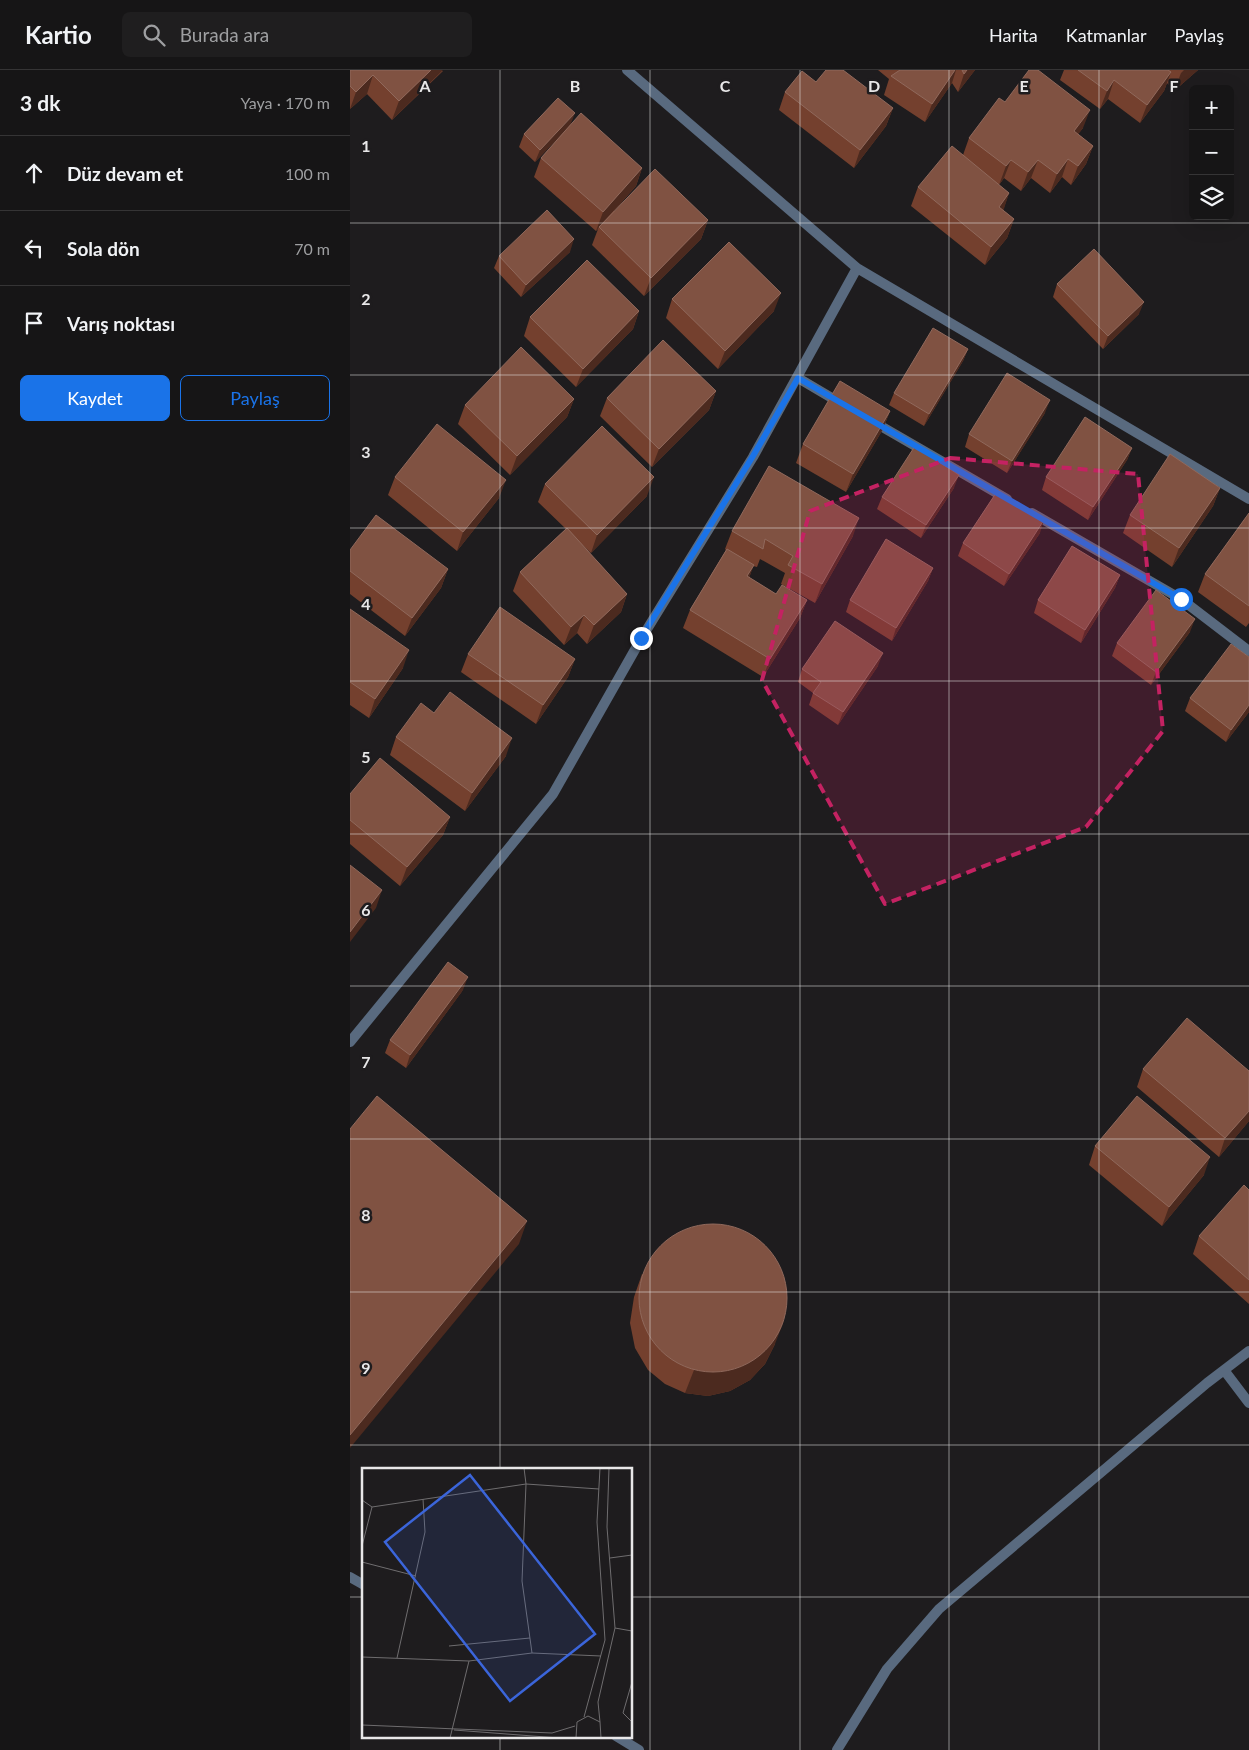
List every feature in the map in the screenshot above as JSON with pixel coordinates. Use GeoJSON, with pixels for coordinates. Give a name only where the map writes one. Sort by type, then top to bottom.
{"type":"FeatureCollection","features":[{"type":"Feature","properties":{"kind":"street"},"geometry":{"type":"LineString","coordinates":[[626,70],[857,268],[1249,499]]}},
{"type":"Feature","properties":{"kind":"street"},"geometry":{"type":"LineString","coordinates":[[350,1042],[553,794],[641,638],[753,456],[798,378],[857,268]]}},
{"type":"Feature","properties":{"kind":"street"},"geometry":{"type":"LineString","coordinates":[[798,378],[849,407]]}},
{"type":"Feature","properties":{"kind":"street"},"geometry":{"type":"LineString","coordinates":[[866,417],[1181,599],[1249,651]]}},
{"type":"Feature","properties":{"kind":"street"},"geometry":{"type":"LineString","coordinates":[[837,1750],[887,1669],[940,1609],[1249,1351]]}},
{"type":"Feature","properties":{"kind":"street"},"geometry":{"type":"LineString","coordinates":[[1224,1370],[1249,1403]]}},
{"type":"Feature","properties":{"kind":"street"},"geometry":{"type":"LineString","coordinates":[[350,1576],[362,1584]]}},
{"type":"Feature","properties":{"kind":"street"},"geometry":{"type":"LineString","coordinates":[[619,1738],[639,1750]]}},
{"type":"Feature","properties":{"kind":"highlighted area"},"geometry":{"type":"Polygon","coordinates":[[[950,458],[1138,474],[1163,731],[1086,827],[885,904],[762,680],[810,511],[950,458]]]}},
{"type":"Feature","properties":{"kind":"building"},"geometry":{"type":"Polygon","coordinates":[[[350,70],[431,70],[399,101],[373,75],[356,92],[350,86],[350,70]]]}},
{"type":"Feature","properties":{"kind":"building"},"geometry":{"type":"Polygon","coordinates":[[[826,70],[843,70],[893,108],[860,150],[785,92],[802,71],[816,82],[826,70]]]}},
{"type":"Feature","properties":{"kind":"building"},"geometry":{"type":"Polygon","coordinates":[[[900,70],[955,70],[932,104],[891,76],[900,70]]]}},
{"type":"Feature","properties":{"kind":"building"},"geometry":{"type":"Polygon","coordinates":[[[1029,70],[1038,70],[1090,110],[1074,131],[1093,146],[1078,166],[1068,159],[1057,174],[1038,160],[1028,172],[1011,160],[1006,166],[969,138],[999,98],[1005,102],[1029,70]]]}},
{"type":"Feature","properties":{"kind":"building"},"geometry":{"type":"Polygon","coordinates":[[[1078,70],[1168,70],[1171,72],[1147,105],[1114,80],[1107,91],[1078,70]]]}},
{"type":"Feature","properties":{"kind":"building"},"geometry":{"type":"Polygon","coordinates":[[[558,98],[575,113],[540,150],[524,134],[558,98]]]}},
{"type":"Feature","properties":{"kind":"building"},"geometry":{"type":"Polygon","coordinates":[[[581,113],[642,168],[603,212],[541,158],[581,113]]]}},
{"type":"Feature","properties":{"kind":"building"},"geometry":{"type":"Polygon","coordinates":[[[952,146],[1009,193],[999,207],[1014,219],[991,247],[918,187],[952,146]]]}},
{"type":"Feature","properties":{"kind":"building"},"geometry":{"type":"Polygon","coordinates":[[[655,169],[708,220],[651,278],[599,227],[655,169]]]}},
{"type":"Feature","properties":{"kind":"building"},"geometry":{"type":"Polygon","coordinates":[[[547,210],[574,239],[526,285],[499,256],[547,210]]]}},
{"type":"Feature","properties":{"kind":"building"},"geometry":{"type":"Polygon","coordinates":[[[729,242],[781,293],[725,351],[672,299],[729,242]]]}},
{"type":"Feature","properties":{"kind":"building"},"geometry":{"type":"Polygon","coordinates":[[[1094,249],[1144,302],[1108,336],[1057,284],[1094,249]]]}},
{"type":"Feature","properties":{"kind":"building"},"geometry":{"type":"Polygon","coordinates":[[[587,260],[639,311],[583,369],[530,317],[587,260]]]}},
{"type":"Feature","properties":{"kind":"building"},"geometry":{"type":"Polygon","coordinates":[[[933,328],[968,349],[929,414],[894,393],[933,328]]]}},
{"type":"Feature","properties":{"kind":"building"},"geometry":{"type":"Polygon","coordinates":[[[663,340],[716,391],[659,449],[607,398],[663,340]]]}},
{"type":"Feature","properties":{"kind":"building"},"geometry":{"type":"Polygon","coordinates":[[[521,347],[574,399],[517,456],[465,405],[521,347]]]}},
{"type":"Feature","properties":{"kind":"building"},"geometry":{"type":"Polygon","coordinates":[[[1007,373],[1050,400],[1012,461],[969,434],[1007,373]]]}},
{"type":"Feature","properties":{"kind":"building"},"geometry":{"type":"Polygon","coordinates":[[[840,381],[890,411],[853,474],[803,444],[840,381]]]}},
{"type":"Feature","properties":{"kind":"building"},"geometry":{"type":"Polygon","coordinates":[[[1085,417],[1132,448],[1093,507],[1046,477],[1085,417]]]}},
{"type":"Feature","properties":{"kind":"building"},"geometry":{"type":"Polygon","coordinates":[[[437,424],[506,480],[463,532],[395,477],[437,424]]]}},
{"type":"Feature","properties":{"kind":"building"},"geometry":{"type":"Polygon","coordinates":[[[602,426],[654,477],[597,535],[545,484],[602,426]]]}},
{"type":"Feature","properties":{"kind":"building"},"geometry":{"type":"Polygon","coordinates":[[[915,446],[959,475],[926,525],[882,497],[915,446]]]}},
{"type":"Feature","properties":{"kind":"building"},"geometry":{"type":"Polygon","coordinates":[[[1170,454],[1220,488],[1179,548],[1130,515],[1170,454]]]}},
{"type":"Feature","properties":{"kind":"building"},"geometry":{"type":"Polygon","coordinates":[[[769,466],[859,518],[822,584],[788,565],[793,556],[765,539],[763,549],[732,531],[769,466]]]}},
{"type":"Feature","properties":{"kind":"building"},"geometry":{"type":"Polygon","coordinates":[[[998,490],[1044,520],[1009,574],[963,543],[998,490]]]}},
{"type":"Feature","properties":{"kind":"building"},"geometry":{"type":"Polygon","coordinates":[[[1249,513],[1249,606],[1205,574],[1249,513]]]}},
{"type":"Feature","properties":{"kind":"building"},"geometry":{"type":"Polygon","coordinates":[[[376,515],[448,569],[412,618],[350,571],[350,550],[376,515]]]}},
{"type":"Feature","properties":{"kind":"building"},"geometry":{"type":"Polygon","coordinates":[[[567,528],[627,594],[594,625],[584,615],[571,627],[520,572],[567,528]]]}},
{"type":"Feature","properties":{"kind":"building"},"geometry":{"type":"Polygon","coordinates":[[[886,539],[933,568],[896,628],[850,600],[886,539]]]}},
{"type":"Feature","properties":{"kind":"building"},"geometry":{"type":"Polygon","coordinates":[[[1072,546],[1120,575],[1085,630],[1038,600],[1072,546]]]}},
{"type":"Feature","properties":{"kind":"building"},"geometry":{"type":"Polygon","coordinates":[[[727,549],[754,565],[747,576],[776,594],[782,585],[807,600],[770,659],[690,610],[727,549]]]}},
{"type":"Feature","properties":{"kind":"building"},"geometry":{"type":"Polygon","coordinates":[[[1156,590],[1195,619],[1156,672],[1117,643],[1156,590]]]}},
{"type":"Feature","properties":{"kind":"building"},"geometry":{"type":"Polygon","coordinates":[[[500,607],[575,659],[543,705],[468,654],[500,607]]]}},
{"type":"Feature","properties":{"kind":"building"},"geometry":{"type":"Polygon","coordinates":[[[350,609],[409,650],[375,699],[350,682],[350,609]]]}},
{"type":"Feature","properties":{"kind":"building"},"geometry":{"type":"Polygon","coordinates":[[[835,621],[883,653],[843,712],[813,693],[821,682],[802,669],[835,621]]]}},
{"type":"Feature","properties":{"kind":"building"},"geometry":{"type":"Polygon","coordinates":[[[1231,644],[1249,657],[1249,705],[1231,730],[1190,698],[1231,644]]]}},
{"type":"Feature","properties":{"kind":"building"},"geometry":{"type":"Polygon","coordinates":[[[450,692],[512,738],[472,793],[396,737],[421,703],[434,713],[450,692]]]}},
{"type":"Feature","properties":{"kind":"building"},"geometry":{"type":"Polygon","coordinates":[[[380,758],[450,817],[407,867],[350,820],[350,794],[380,758]]]}},
{"type":"Feature","properties":{"kind":"building"},"geometry":{"type":"Polygon","coordinates":[[[350,865],[382,890],[350,932],[350,865]]]}},
{"type":"Feature","properties":{"kind":"building"},"geometry":{"type":"Polygon","coordinates":[[[448,962],[468,977],[410,1055],[390,1040],[448,962]]]}},
{"type":"Feature","properties":{"kind":"building"},"geometry":{"type":"Polygon","coordinates":[[[1187,1018],[1249,1071],[1249,1111],[1225,1138],[1143,1069],[1187,1018]]]}},
{"type":"Feature","properties":{"kind":"building"},"geometry":{"type":"Polygon","coordinates":[[[377,1096],[527,1221],[350,1435],[350,1129],[377,1096]]]}},
{"type":"Feature","properties":{"kind":"building"},"geometry":{"type":"Polygon","coordinates":[[[1137,1096],[1210,1157],[1169,1207],[1095,1146],[1137,1096]]]}},
{"type":"Feature","properties":{"kind":"building"},"geometry":{"type":"Polygon","coordinates":[[[1244,1185],[1249,1190],[1249,1280],[1199,1236],[1244,1185]]]}},
{"type":"Feature","properties":{"kind":"building"},"geometry":{"type":"Polygon","coordinates":[[[713,1224],[741,1230],[765,1246],[781,1270],[787,1298],[781,1326],[765,1350],[741,1366],[713,1372],[685,1366],[661,1350],[645,1326],[639,1298],[645,1270],[661,1246],[685,1230],[713,1224]]]}},
{"type":"Feature","properties":{"kind":"route"},"geometry":{"type":"LineString","coordinates":[[641,638],[753,456],[798,378],[1181,599]]}}]}
